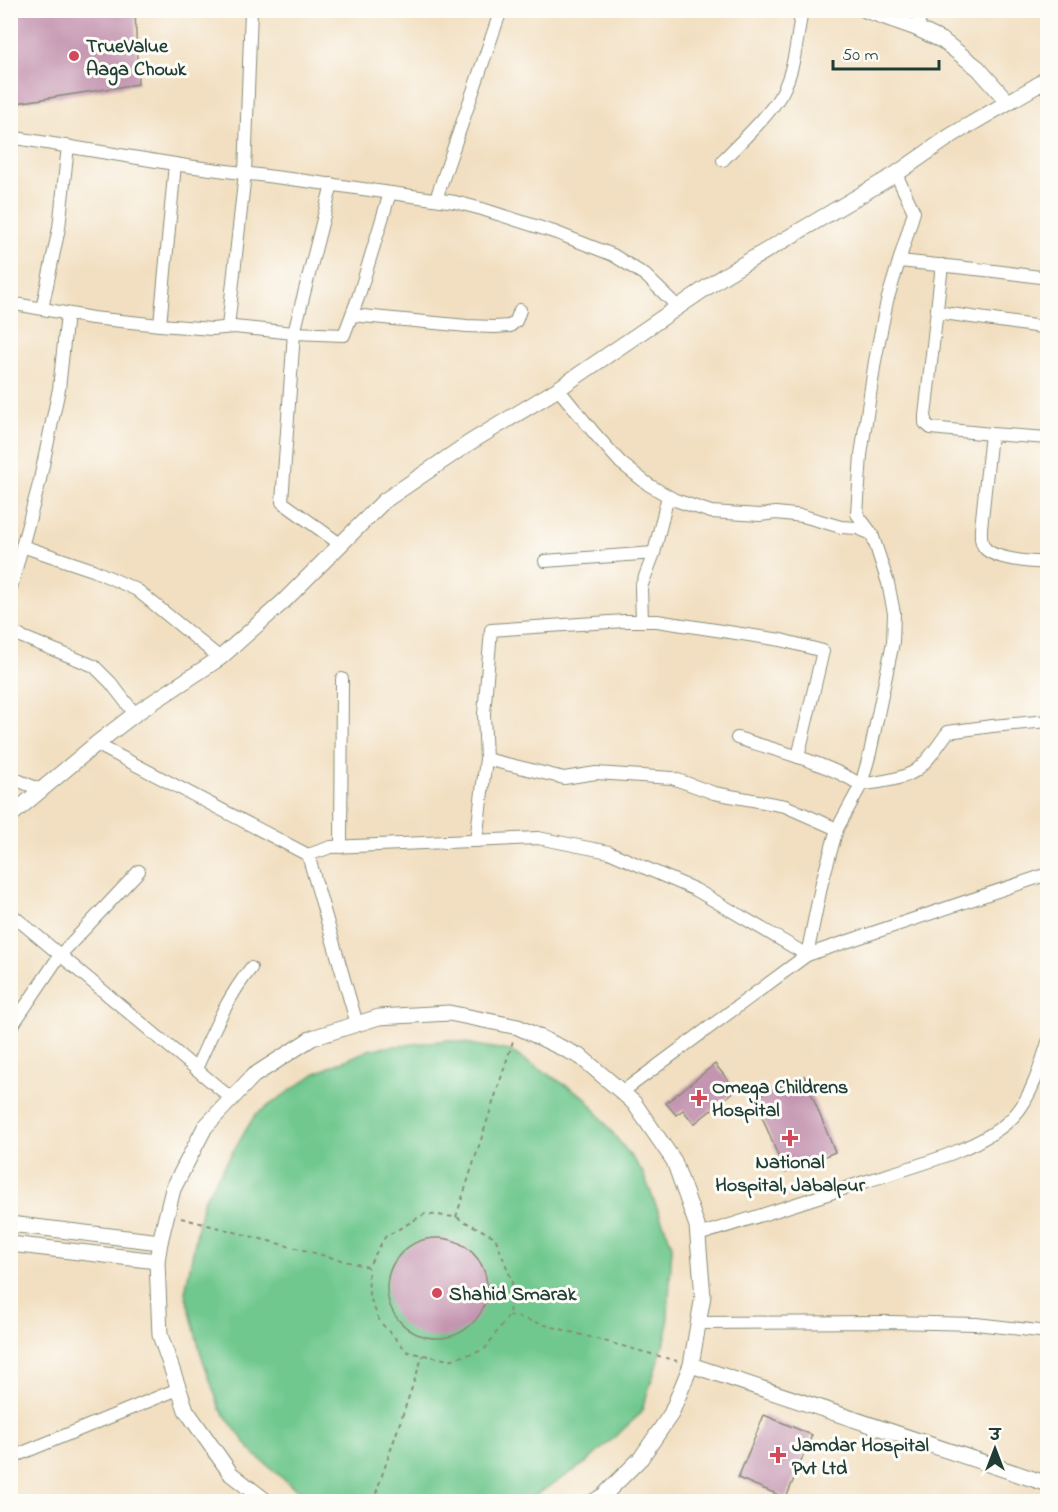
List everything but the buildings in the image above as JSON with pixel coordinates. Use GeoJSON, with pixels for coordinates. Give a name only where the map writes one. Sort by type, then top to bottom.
{"type":"FeatureCollection","features":[{"type":"Feature","properties":{"kind":"street"},"geometry":{"type":"LineString","coordinates":[[228,327],[245,173],[251,10]]}},
{"type":"Feature","properties":{"kind":"street"},"geometry":{"type":"LineString","coordinates":[[436,200],[501,10]]}},
{"type":"Feature","properties":{"kind":"street"},"geometry":{"type":"LineString","coordinates":[[723,160],[768,113],[782,92],[790,72],[802,10]]}},
{"type":"Feature","properties":{"kind":"street"},"geometry":{"type":"LineString","coordinates":[[866,10],[916,28],[942,42],[978,68],[1008,102]]}},
{"type":"Feature","properties":{"kind":"street"},"geometry":{"type":"LineString","coordinates":[[916,28],[924,10]]}},
{"type":"Feature","properties":{"kind":"street"},"geometry":{"type":"LineString","coordinates":[[10,816],[135,714],[220,658],[284,601],[384,501],[469,443],[558,389],[725,275],[896,174],[952,135],[1042,82],[1047,98]]}},
{"type":"Feature","properties":{"kind":"street"},"geometry":{"type":"LineString","coordinates":[[10,137],[175,164],[454,202],[482,209],[557,233],[613,255],[645,275],[677,306]]}},
{"type":"Feature","properties":{"kind":"street"},"geometry":{"type":"LineString","coordinates":[[42,309],[59,228],[68,146]]}},
{"type":"Feature","properties":{"kind":"street"},"geometry":{"type":"LineString","coordinates":[[160,325],[175,164]]}},
{"type":"Feature","properties":{"kind":"street"},"geometry":{"type":"LineString","coordinates":[[807,955],[822,882],[837,829],[861,785],[870,753],[892,642],[894,613],[888,583],[872,534],[857,514],[861,455],[875,361],[887,301],[914,212],[896,174]]}},
{"type":"Feature","properties":{"kind":"street"},"geometry":{"type":"LineString","coordinates":[[332,184],[294,333],[282,502],[340,544]]}},
{"type":"Feature","properties":{"kind":"street"},"geometry":{"type":"LineString","coordinates":[[10,303],[92,318],[160,325],[212,329],[228,327],[344,336],[390,193]]}},
{"type":"Feature","properties":{"kind":"street"},"geometry":{"type":"LineString","coordinates":[[900,261],[1047,278]]}},
{"type":"Feature","properties":{"kind":"street"},"geometry":{"type":"LineString","coordinates":[[942,265],[926,423],[931,428],[1047,438]]}},
{"type":"Feature","properties":{"kind":"street"},"geometry":{"type":"LineString","coordinates":[[352,315],[494,327],[510,326],[516,321],[520,310]]}},
{"type":"Feature","properties":{"kind":"street"},"geometry":{"type":"LineString","coordinates":[[937,312],[1047,328]]}},
{"type":"Feature","properties":{"kind":"street"},"geometry":{"type":"LineString","coordinates":[[10,591],[39,484],[59,389],[67,314]]}},
{"type":"Feature","properties":{"kind":"street"},"geometry":{"type":"LineString","coordinates":[[558,389],[621,463],[675,500],[711,512],[760,515],[776,513],[803,516],[841,527],[857,528],[872,534]]}},
{"type":"Feature","properties":{"kind":"street"},"geometry":{"type":"LineString","coordinates":[[991,434],[981,542],[986,550],[995,554],[1035,563],[1047,562]]}},
{"type":"Feature","properties":{"kind":"street"},"geometry":{"type":"LineString","coordinates":[[642,621],[641,587],[654,553],[669,496]]}},
{"type":"Feature","properties":{"kind":"street"},"geometry":{"type":"LineString","coordinates":[[22,546],[93,570],[138,590],[220,658]]}},
{"type":"Feature","properties":{"kind":"street"},"geometry":{"type":"LineString","coordinates":[[545,561],[654,553]]}},
{"type":"Feature","properties":{"kind":"street"},"geometry":{"type":"LineString","coordinates":[[476,841],[486,759],[484,714],[491,630],[657,621],[781,640],[823,651],[798,757]]}},
{"type":"Feature","properties":{"kind":"street"},"geometry":{"type":"LineString","coordinates":[[10,632],[94,666],[111,683],[135,714]]}},
{"type":"Feature","properties":{"kind":"street"},"geometry":{"type":"LineString","coordinates":[[341,847],[342,679]]}},
{"type":"Feature","properties":{"kind":"street"},"geometry":{"type":"LineString","coordinates":[[737,738],[798,757],[861,785],[887,781],[913,772],[926,761],[948,732],[1047,721]]}},
{"type":"Feature","properties":{"kind":"street"},"geometry":{"type":"LineString","coordinates":[[96,744],[308,855],[357,1024]]}},
{"type":"Feature","properties":{"kind":"street"},"geometry":{"type":"LineString","coordinates":[[486,759],[564,778],[596,773],[672,778],[714,793],[785,806],[837,829]]}},
{"type":"Feature","properties":{"kind":"street"},"geometry":{"type":"LineString","coordinates":[[10,777],[41,790]]}},
{"type":"Feature","properties":{"kind":"street"},"geometry":{"type":"LineString","coordinates":[[308,855],[331,847],[538,838],[609,852],[696,890],[807,955]]}},
{"type":"Feature","properties":{"kind":"street"},"geometry":{"type":"LineString","coordinates":[[10,1029],[60,955],[139,871]]}},
{"type":"Feature","properties":{"kind":"street"},"geometry":{"type":"LineString","coordinates":[[622,1092],[807,955],[1047,874]]}},
{"type":"Feature","properties":{"kind":"street"},"geometry":{"type":"LineString","coordinates":[[10,913],[232,1099]]}},
{"type":"Feature","properties":{"kind":"street"},"geometry":{"type":"LineString","coordinates":[[196,1069],[222,1010],[237,985],[251,968]]}},
{"type":"Feature","properties":{"kind":"street"},"geometry":{"type":"LineString","coordinates":[[267,1502],[231,1474],[186,1410],[160,1335],[157,1261],[173,1189],[205,1127],[253,1076],[312,1038],[379,1017],[449,1013],[518,1027],[581,1057],[622,1092],[634,1103],[674,1161],[697,1227],[703,1296],[691,1365],[671,1414],[641,1458],[601,1500]]}},
{"type":"Feature","properties":{"kind":"street"},"geometry":{"type":"LineString","coordinates":[[698,1235],[944,1156],[991,1135],[1014,1116],[1029,1094],[1045,1057],[1047,1042]]}},
{"type":"Feature","properties":{"kind":"street"},"geometry":{"type":"LineString","coordinates":[[10,1224],[160,1242]]}},
{"type":"Feature","properties":{"kind":"street"},"geometry":{"type":"LineString","coordinates":[[10,1244],[157,1261]]}},
{"type":"Feature","properties":{"kind":"street"},"geometry":{"type":"LineString","coordinates":[[699,1323],[976,1324],[1047,1332]]}},
{"type":"Feature","properties":{"kind":"street"},"geometry":{"type":"LineString","coordinates":[[691,1365],[1047,1484]]}},
{"type":"Feature","properties":{"kind":"street"},"geometry":{"type":"LineString","coordinates":[[10,1458],[178,1389]]}},
{"type":"Feature","properties":{"kind":"path"},"geometry":{"type":"LineString","coordinates":[[456,1217],[518,1027]]}},
{"type":"Feature","properties":{"kind":"path"},"geometry":{"type":"LineString","coordinates":[[166,1214],[368,1267]]}},
{"type":"Feature","properties":{"kind":"path"},"geometry":{"type":"LineString","coordinates":[[425,1214],[456,1217],[495,1237],[512,1281],[509,1315],[484,1350],[449,1360],[408,1352],[380,1322],[369,1295],[368,1267],[385,1237],[425,1214]]}},
{"type":"Feature","properties":{"kind":"path"},"geometry":{"type":"LineString","coordinates":[[509,1315],[691,1365]]}},
{"type":"Feature","properties":{"kind":"path"},"geometry":{"type":"LineString","coordinates":[[373,1502],[423,1355]]}},
{"type":"Feature","properties":{"kind":"green space"},"geometry":{"type":"Polygon","coordinates":[[[448,1040],[510,1051],[585,1097],[642,1171],[672,1245],[667,1333],[641,1413],[586,1463],[526,1501],[323,1501],[293,1487],[253,1453],[220,1409],[200,1351],[185,1292],[203,1201],[255,1115],[316,1073],[371,1049],[448,1040]]]}},
{"type":"Feature","properties":{"kind":"place","name":"TrueValue Aaga Chowk"},"geometry":{"type":"Point","coordinates":[74,56]}},
{"type":"Feature","properties":{"kind":"place","name":"Omega Childrens Hospital"},"geometry":{"type":"Point","coordinates":[699,1098]}},
{"type":"Feature","properties":{"kind":"place","name":"National Hospital, Jabalpur"},"geometry":{"type":"Point","coordinates":[790,1138]}},
{"type":"Feature","properties":{"kind":"place","name":"Shahid Smarak"},"geometry":{"type":"Point","coordinates":[437,1293]}},
{"type":"Feature","properties":{"kind":"place","name":"Jamdar Hospital Pvt Ltd"},"geometry":{"type":"Point","coordinates":[778,1455]}}]}
